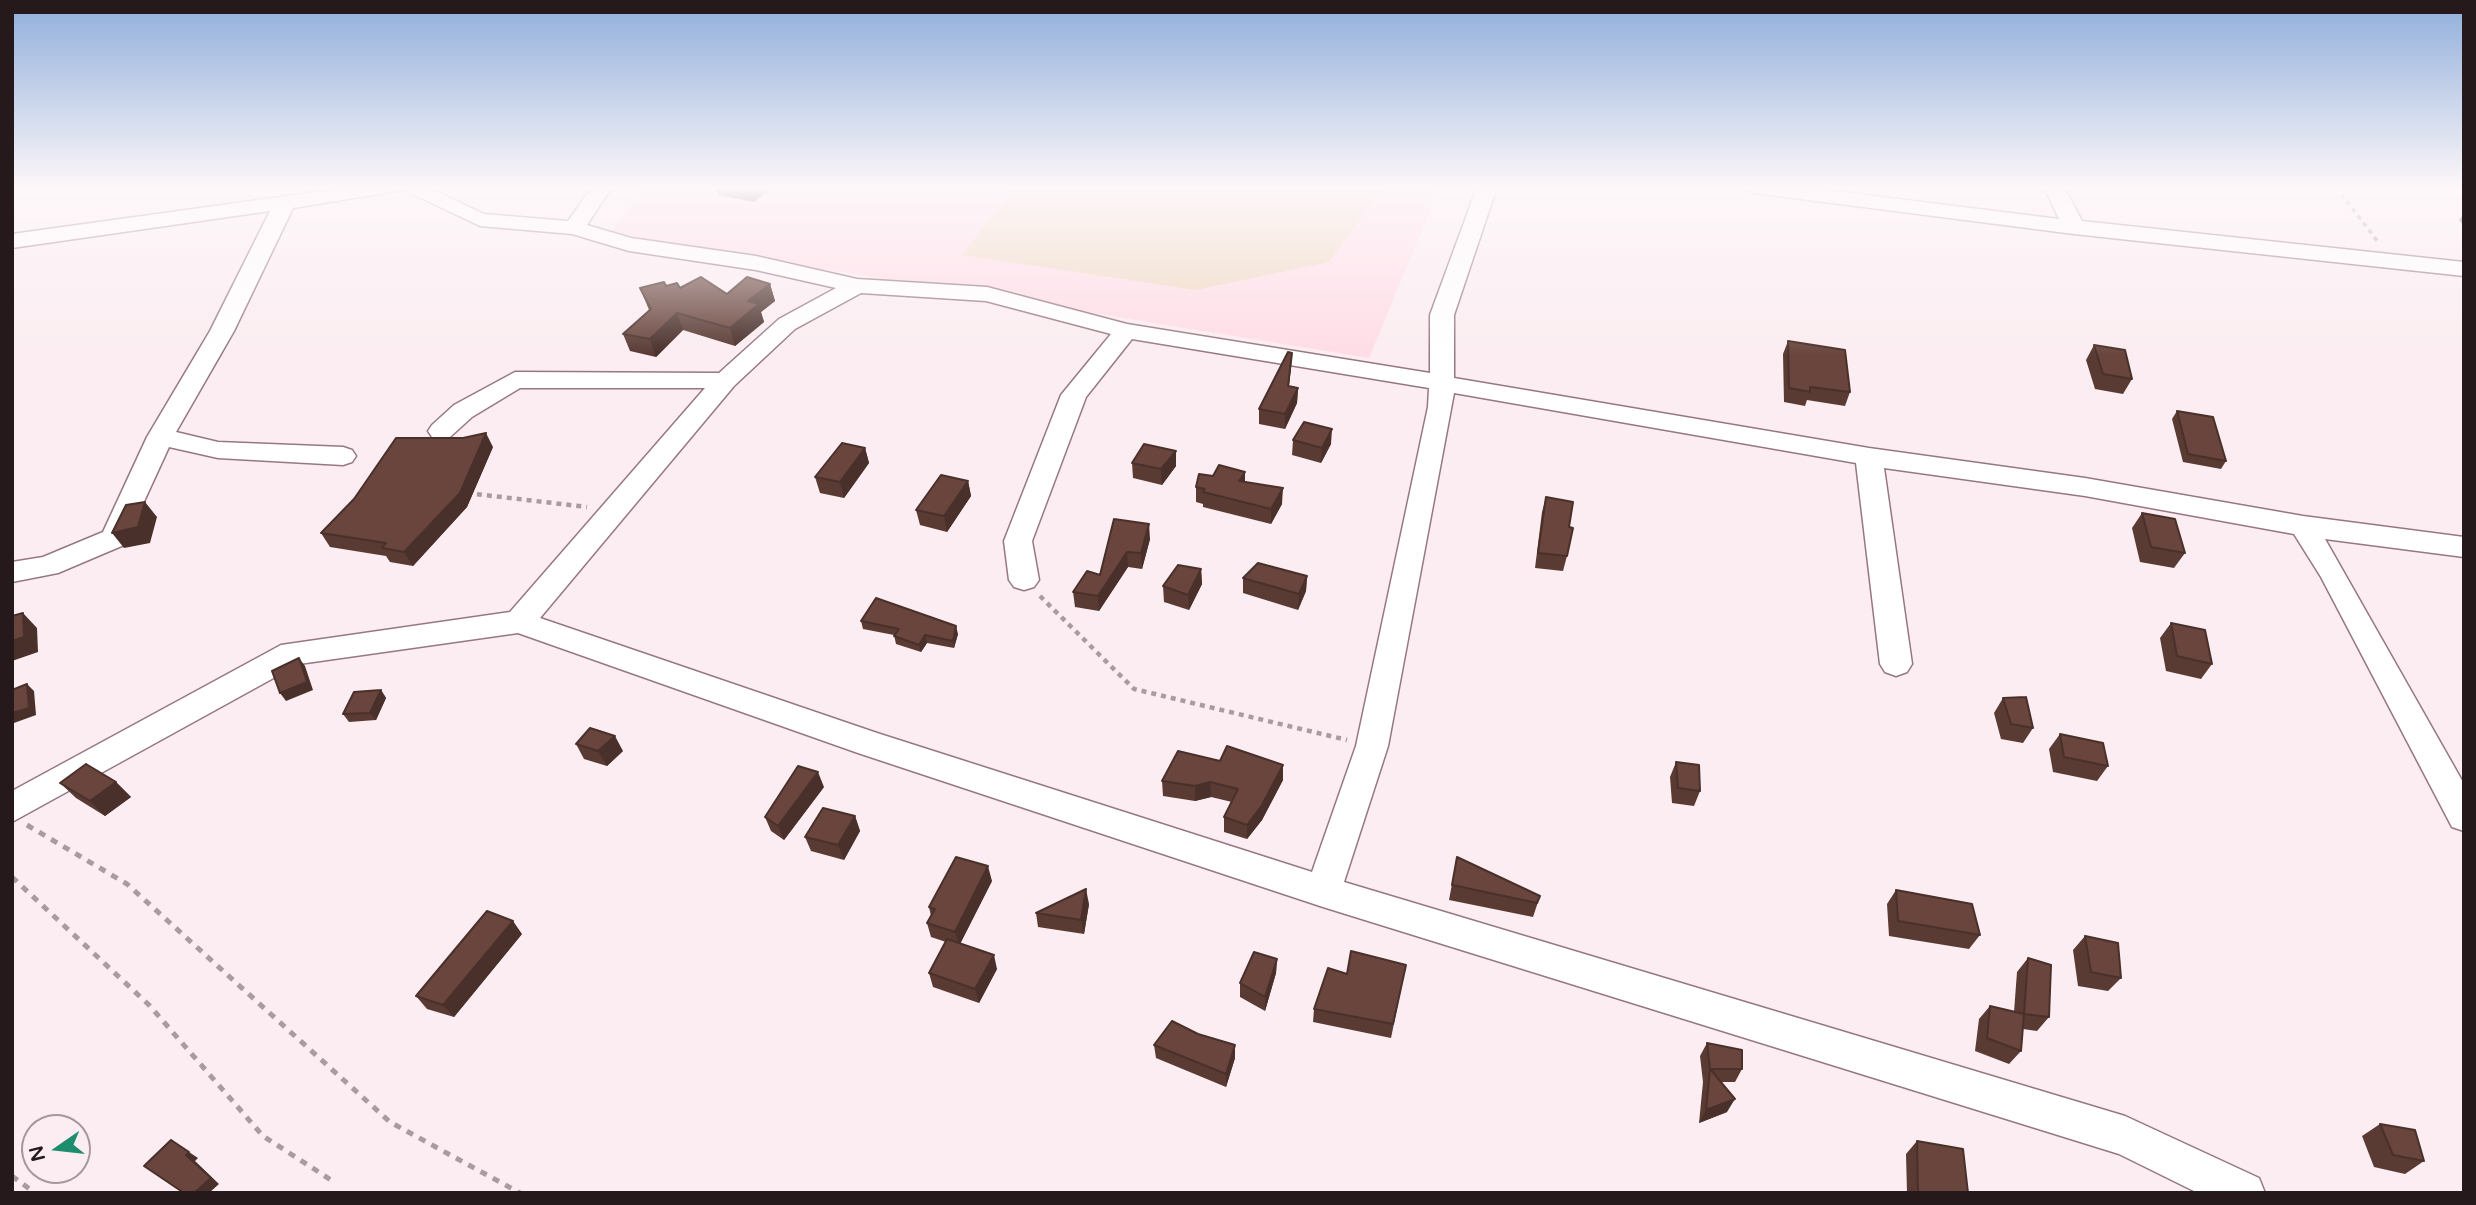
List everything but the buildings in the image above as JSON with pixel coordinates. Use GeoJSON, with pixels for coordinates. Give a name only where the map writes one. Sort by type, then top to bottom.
{"type":"FeatureCollection","features":[{"type":"Feature","properties":{"kind":"street"},"geometry":{"type":"LineString","coordinates":[[12,572],[48,566],[114,538],[160,437],[222,331],[265,243]]}},
{"type":"Feature","properties":{"kind":"street"},"geometry":{"type":"LineString","coordinates":[[626,243],[756,262],[857,286],[987,294],[1126,331],[1869,457],[2085,487],[2303,526],[2464,547]]}},
{"type":"Feature","properties":{"kind":"street"},"geometry":{"type":"LineString","coordinates":[[1323,891],[1372,746],[1441,407],[1443,315],[1468,243]]}},
{"type":"Feature","properties":{"kind":"street"},"geometry":{"type":"LineString","coordinates":[[2221,243],[2464,270]]}},
{"type":"Feature","properties":{"kind":"street"},"geometry":{"type":"LineString","coordinates":[[519,622],[726,381],[787,324],[857,286]]}},
{"type":"Feature","properties":{"kind":"street"},"geometry":{"type":"LineString","coordinates":[[1024,580],[1018,541],[1073,396],[1126,331]]}},
{"type":"Feature","properties":{"kind":"street"},"geometry":{"type":"LineString","coordinates":[[441,431],[463,411],[515,380],[726,381]]}},
{"type":"Feature","properties":{"kind":"street"},"geometry":{"type":"LineString","coordinates":[[160,437],[218,450],[344,456]]}},
{"type":"Feature","properties":{"kind":"street"},"geometry":{"type":"LineString","coordinates":[[1869,457],[1896,664]]}},
{"type":"Feature","properties":{"kind":"street"},"geometry":{"type":"LineString","coordinates":[[2303,526],[2334,575],[2464,817]]}},
{"type":"Feature","properties":{"kind":"street"},"geometry":{"type":"LineString","coordinates":[[18,816],[292,653],[519,622],[831,731],[1323,891],[2125,1136],[2244,1193]]}},
{"type":"Feature","properties":{"kind":"path"},"geometry":{"type":"LineString","coordinates":[[2378,243],[2392,262]]}},
{"type":"Feature","properties":{"kind":"path"},"geometry":{"type":"LineString","coordinates":[[457,492],[616,510]]}},
{"type":"Feature","properties":{"kind":"path"},"geometry":{"type":"LineString","coordinates":[[1024,580],[1134,689],[1372,746]]}},
{"type":"Feature","properties":{"kind":"path"},"geometry":{"type":"LineString","coordinates":[[18,816],[127,884],[390,1122],[520,1193]]}},
{"type":"Feature","properties":{"kind":"path"},"geometry":{"type":"LineString","coordinates":[[12,877],[149,1005],[263,1136],[331,1180]]}},
{"type":"Feature","properties":{"kind":"path"},"geometry":{"type":"LineString","coordinates":[[12,1177],[35,1193]]}},
{"type":"Feature","properties":{"kind":"shaded area"},"geometry":{"type":"Polygon","coordinates":[[[667,243],[1417,243],[1369,358],[667,243]]]}},
{"type":"Feature","properties":{"kind":"shaded area"},"geometry":{"type":"Polygon","coordinates":[[[971,243],[1343,243],[1329,262],[1196,290],[962,255],[971,243]]]}}]}
